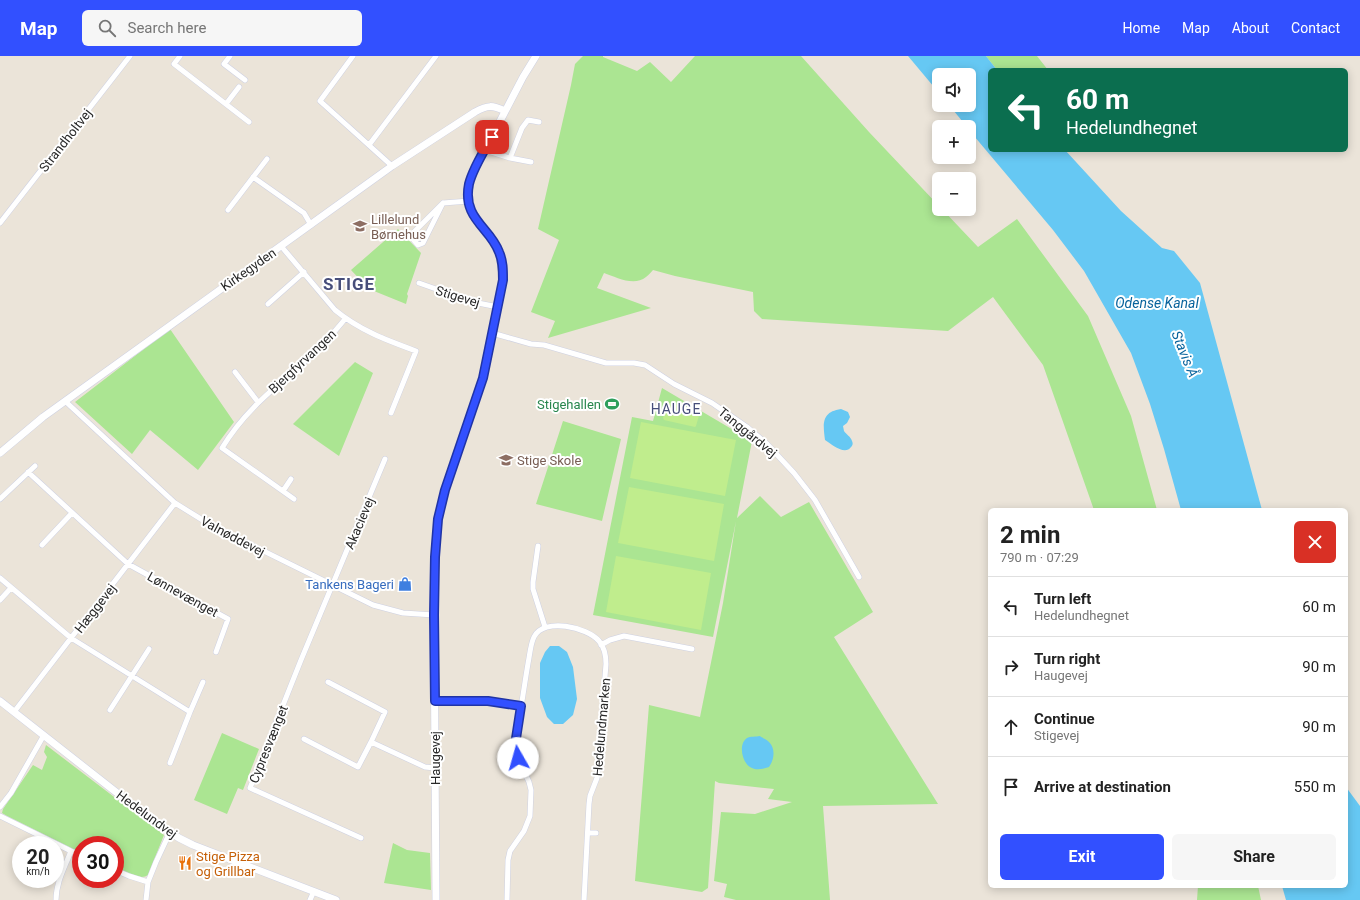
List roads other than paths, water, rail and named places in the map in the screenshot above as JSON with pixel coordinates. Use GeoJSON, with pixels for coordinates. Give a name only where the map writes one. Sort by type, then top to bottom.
{"type":"FeatureCollection","features":[{"type":"Feature","properties":{"kind":"street","name":"Strandholtvej"},"geometry":{"type":"LineString","coordinates":[[0,224],[130,56]]}},
{"type":"Feature","properties":{"kind":"street"},"geometry":{"type":"LineString","coordinates":[[180,56],[174,64],[249,122]]}},
{"type":"Feature","properties":{"kind":"street"},"geometry":{"type":"LineString","coordinates":[[230,56],[224,64],[245,80]]}},
{"type":"Feature","properties":{"kind":"street"},"geometry":{"type":"LineString","coordinates":[[353,56],[320,101],[392,166]]}},
{"type":"Feature","properties":{"kind":"street"},"geometry":{"type":"LineString","coordinates":[[369,145],[436,56]]}},
{"type":"Feature","properties":{"kind":"street","name":"Stigevej"},"geometry":{"type":"LineString","coordinates":[[434,615],[436,537],[442,502],[483,378],[503,280],[502,260],[499,251],[474,216],[469,201],[470,183],[505,111],[536,56]]}},
{"type":"Feature","properties":{"kind":"street"},"geometry":{"type":"LineString","coordinates":[[226,104],[239,87]]}},
{"type":"Feature","properties":{"kind":"street","name":"Kirkegyden"},"geometry":{"type":"LineString","coordinates":[[0,453],[42,416],[392,166],[485,107],[495,106],[505,111]]}},
{"type":"Feature","properties":{"kind":"street"},"geometry":{"type":"LineString","coordinates":[[510,158],[522,128],[528,120],[540,122]]}},
{"type":"Feature","properties":{"kind":"street"},"geometry":{"type":"LineString","coordinates":[[485,150],[510,158],[531,162]]}},
{"type":"Feature","properties":{"kind":"street"},"geometry":{"type":"LineString","coordinates":[[228,210],[267,159]]}},
{"type":"Feature","properties":{"kind":"street"},"geometry":{"type":"LineString","coordinates":[[253,177],[304,213],[311,224]]}},
{"type":"Feature","properties":{"kind":"street"},"geometry":{"type":"LineString","coordinates":[[443,203],[422,245],[418,245],[412,238],[412,234],[443,203],[469,201]]}},
{"type":"Feature","properties":{"kind":"street","name":"Bjergfyrvangen"},"geometry":{"type":"LineString","coordinates":[[281,246],[335,310],[345,318],[377,336],[416,351],[391,413]]}},
{"type":"Feature","properties":{"kind":"street"},"geometry":{"type":"LineString","coordinates":[[268,304],[304,272]]}},
{"type":"Feature","properties":{"kind":"street","name":"Stigevej"},"geometry":{"type":"LineString","coordinates":[[419,283],[473,302],[498,307]]}},
{"type":"Feature","properties":{"kind":"street","name":"Bjergfyrvangen"},"geometry":{"type":"LineString","coordinates":[[294,499],[222,448],[232,431],[258,402],[318,349],[331,336],[345,318]]}},
{"type":"Feature","properties":{"kind":"street","name":"Tanggårdvej"},"geometry":{"type":"LineString","coordinates":[[492,333],[531,344],[544,345],[606,363],[634,362],[645,365],[674,384],[712,403],[747,427],[767,444],[794,472],[815,500],[859,578]]}},
{"type":"Feature","properties":{"kind":"street","name":"Bjergfyrvangen"},"geometry":{"type":"LineString","coordinates":[[235,372],[258,402]]}},
{"type":"Feature","properties":{"kind":"street","name":"Valnøddevej"},"geometry":{"type":"LineString","coordinates":[[65,401],[175,503],[208,524],[373,605],[403,613],[434,615]]}},
{"type":"Feature","properties":{"kind":"street","name":"Akacievej"},"geometry":{"type":"LineString","coordinates":[[332,586],[385,459]]}},
{"type":"Feature","properties":{"kind":"street"},"geometry":{"type":"LineString","coordinates":[[0,499],[35,466]]}},
{"type":"Feature","properties":{"kind":"street"},"geometry":{"type":"LineString","coordinates":[[28,472],[128,564]]}},
{"type":"Feature","properties":{"kind":"street"},"geometry":{"type":"LineString","coordinates":[[283,491],[291,479]]}},
{"type":"Feature","properties":{"kind":"street","name":"Hæggevej"},"geometry":{"type":"LineString","coordinates":[[14,712],[175,503]]}},
{"type":"Feature","properties":{"kind":"street"},"geometry":{"type":"LineString","coordinates":[[42,545],[72,513]]}},
{"type":"Feature","properties":{"kind":"street"},"geometry":{"type":"LineString","coordinates":[[538,546],[533,589],[545,627]]}},
{"type":"Feature","properties":{"kind":"street","name":"Lønnevænget"},"geometry":{"type":"LineString","coordinates":[[128,564],[228,619],[216,652]]}},
{"type":"Feature","properties":{"kind":"street"},"geometry":{"type":"LineString","coordinates":[[0,578],[71,638],[190,712]]}},
{"type":"Feature","properties":{"kind":"street","name":"Cypresvænget"},"geometry":{"type":"LineString","coordinates":[[332,586],[250,788],[361,838]]}},
{"type":"Feature","properties":{"kind":"street"},"geometry":{"type":"LineString","coordinates":[[0,600],[11,588]]}},
{"type":"Feature","properties":{"kind":"street","name":"Haugevej"},"geometry":{"type":"LineString","coordinates":[[434,615],[436,900]]}},
{"type":"Feature","properties":{"kind":"street"},"geometry":{"type":"LineString","coordinates":[[507,900],[508,860],[510,851],[524,831],[530,816],[531,790],[518,758],[515,745],[533,637],[537,632],[545,627],[558,626],[584,631],[600,643],[624,636],[692,649]]}},
{"type":"Feature","properties":{"kind":"street","name":"Hedelundmarken"},"geometry":{"type":"LineString","coordinates":[[584,900],[590,800],[597,778],[606,664],[605,654],[600,643]]}},
{"type":"Feature","properties":{"kind":"street"},"geometry":{"type":"LineString","coordinates":[[110,710],[149,649]]}},
{"type":"Feature","properties":{"kind":"street"},"geometry":{"type":"LineString","coordinates":[[170,763],[203,682]]}},
{"type":"Feature","properties":{"kind":"street"},"geometry":{"type":"LineString","coordinates":[[304,739],[358,767],[372,742],[385,712],[328,682]]}},
{"type":"Feature","properties":{"kind":"street","name":"Hedelundvej"},"geometry":{"type":"LineString","coordinates":[[0,701],[44,734],[149,818],[170,832],[193,845],[336,900]]}},
{"type":"Feature","properties":{"kind":"street"},"geometry":{"type":"LineString","coordinates":[[435,701],[488,701],[521,706]]}},
{"type":"Feature","properties":{"kind":"street"},"geometry":{"type":"LineString","coordinates":[[0,807],[11,793],[44,734]]}},
{"type":"Feature","properties":{"kind":"street"},"geometry":{"type":"LineString","coordinates":[[372,742],[425,768],[435,768]]}},
{"type":"Feature","properties":{"kind":"street"},"geometry":{"type":"LineString","coordinates":[[0,816],[71,851],[57,888],[56,900]]}},
{"type":"Feature","properties":{"kind":"street"},"geometry":{"type":"LineString","coordinates":[[146,900],[148,882],[170,832]]}},
{"type":"Feature","properties":{"kind":"street"},"geometry":{"type":"LineString","coordinates":[[588,832],[596,833]]}},
{"type":"Feature","properties":{"kind":"street"},"geometry":{"type":"LineString","coordinates":[[124,874],[148,882]]}},
{"type":"Feature","properties":{"kind":"street"},"geometry":{"type":"LineString","coordinates":[[310,900],[314,891]]}},
{"type":"Feature","properties":{"kind":"water","name":"Odense Kanal"},"geometry":{"type":"Polygon","coordinates":[[[908,56],[986,56],[995,68],[988,68],[988,152],[1067,152],[1121,211],[1162,248],[1174,251],[1200,283],[1261,508],[1180,508],[1150,404],[1131,353],[1084,271],[1053,230],[976,138],[976,120],[961,120],[955,112],[976,112],[976,68],[932,68],[932,85],[908,56]]]}},
{"type":"Feature","properties":{"kind":"water"},"geometry":{"type":"Polygon","coordinates":[[[841,409],[848,412],[850,417],[847,423],[843,426],[844,431],[851,438],[853,444],[845,450],[834,446],[825,440],[824,434],[824,424],[827,416],[834,411],[841,409]]]}},
{"type":"Feature","properties":{"kind":"water"},"geometry":{"type":"Polygon","coordinates":[[[550,646],[559,646],[567,652],[573,667],[577,699],[573,715],[563,724],[554,724],[547,717],[540,698],[540,663],[545,652],[550,646]]]}},
{"type":"Feature","properties":{"kind":"water"},"geometry":{"type":"Polygon","coordinates":[[[760,736],[767,740],[771,745],[774,754],[769,767],[757,769],[747,765],[743,757],[742,748],[744,741],[747,738],[760,736]]]}},
{"type":"Feature","properties":{"kind":"water"},"geometry":{"type":"Polygon","coordinates":[[[1348,790],[1360,806],[1360,900],[1286,900],[1283,888],[1348,888],[1348,790]]]}},
{"type":"Feature","properties":{"kind":"place","name":"Lillelund Børnehus"},"geometry":{"type":"Point","coordinates":[360,226]}},
{"type":"Feature","properties":{"kind":"place","name":"Stigehallen"},"geometry":{"type":"Point","coordinates":[612,404]}},
{"type":"Feature","properties":{"kind":"place","name":"Stige Skole"},"geometry":{"type":"Point","coordinates":[506,460]}},
{"type":"Feature","properties":{"kind":"place","name":"Tankens Bageri"},"geometry":{"type":"Point","coordinates":[405,584]}},
{"type":"Feature","properties":{"kind":"place","name":"Stige Pizza og Grillbar"},"geometry":{"type":"Point","coordinates":[185,863]}},
{"type":"Feature","properties":{"kind":"district","name":"STIGE"},"geometry":{"type":"Point","coordinates":[349,284]}},
{"type":"Feature","properties":{"kind":"district","name":"HAUGE"},"geometry":{"type":"Point","coordinates":[676,409]}},
{"type":"Feature","properties":{"kind":"water label","name":"Stavis Å"},"geometry":{"type":"Point","coordinates":[1185,354]}}]}
